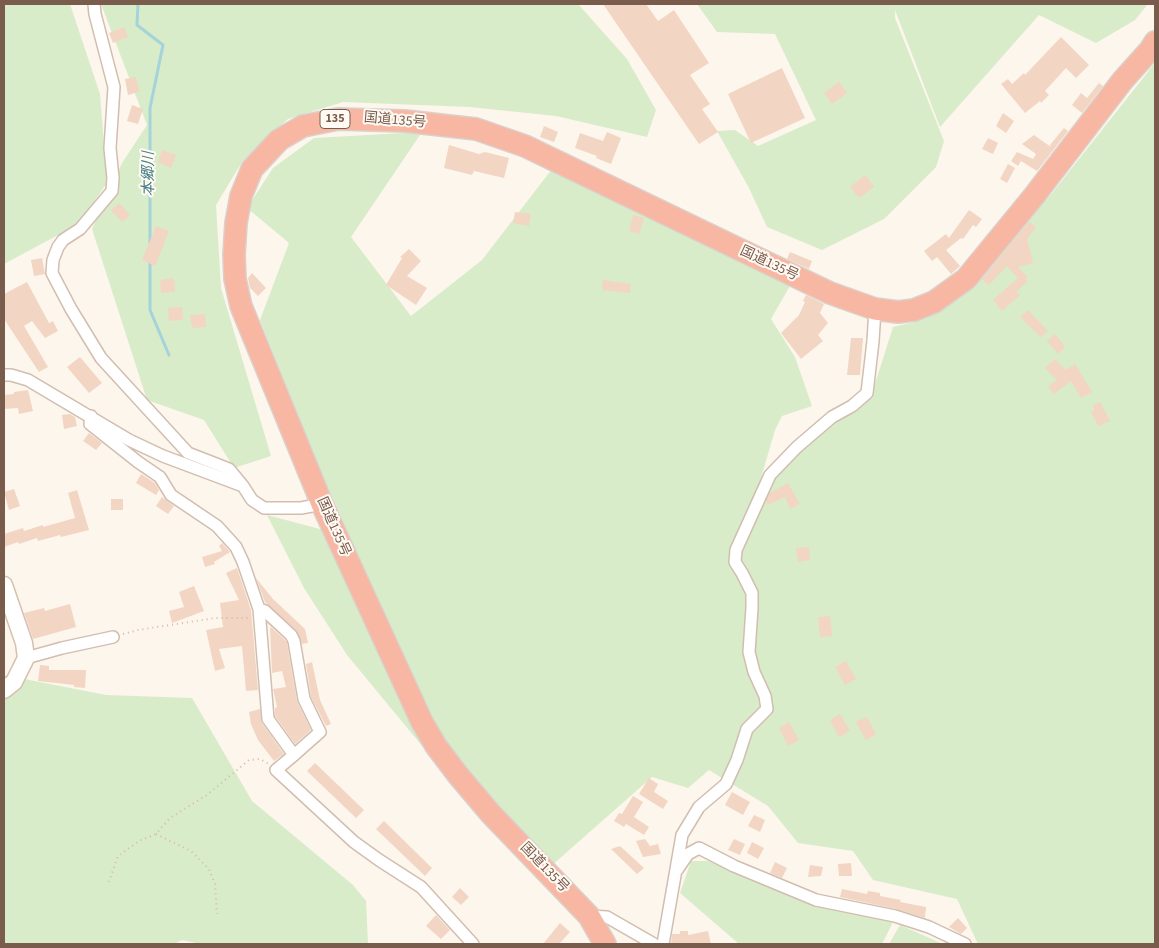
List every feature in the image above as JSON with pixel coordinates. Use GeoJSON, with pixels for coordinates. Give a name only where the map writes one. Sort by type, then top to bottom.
{"type":"FeatureCollection","features":[{"type":"Feature","properties":{"kind":"highway","name":"国道135号"},"geometry":{"type":"LineString","coordinates":[[605,944],[589,916],[491,814],[436,746],[422,722],[322,504],[241,306],[235,279],[236,223],[241,196],[252,169],[279,140],[303,126],[338,118],[404,121],[476,129],[525,146],[830,293],[875,309],[898,312],[914,310],[934,302],[966,279],[1034,196],[1122,80],[1155,42]]}},
{"type":"Feature","properties":{"kind":"street"},"geometry":{"type":"LineString","coordinates":[[94,4],[114,87],[110,148],[113,178],[112,191],[80,229],[63,240],[53,260],[52,273],[71,309],[101,358],[188,453],[229,469],[252,500],[264,508],[301,508],[322,504]]}},
{"type":"Feature","properties":{"kind":"street"},"geometry":{"type":"LineString","coordinates":[[663,944],[682,835],[699,807],[726,784],[737,760],[747,729],[767,709],[765,696],[754,672],[749,652],[752,593],[735,562],[736,550],[770,475],[797,447],[832,417],[852,406],[867,393],[874,341],[875,309]]}},
{"type":"Feature","properties":{"kind":"street"},"geometry":{"type":"LineString","coordinates":[[4,376],[11,375],[28,380],[128,440],[163,456],[243,486]]}},
{"type":"Feature","properties":{"kind":"street"},"geometry":{"type":"LineString","coordinates":[[90,416],[90,424],[160,477],[171,495],[217,526],[236,547],[243,562],[259,613],[268,719],[294,755]]}},
{"type":"Feature","properties":{"kind":"street"},"geometry":{"type":"LineString","coordinates":[[4,585],[24,643],[26,658],[14,682],[4,690]]}},
{"type":"Feature","properties":{"kind":"street"},"geometry":{"type":"LineString","coordinates":[[259,613],[265,611],[291,635],[294,642],[304,699],[320,732],[276,770],[354,842],[421,887],[473,944]]}},
{"type":"Feature","properties":{"kind":"street"},"geometry":{"type":"LineString","coordinates":[[26,658],[113,637]]}},
{"type":"Feature","properties":{"kind":"street"},"geometry":{"type":"LineString","coordinates":[[674,874],[688,854],[700,848],[734,866],[816,900],[894,916],[929,928],[965,944]]}},
{"type":"Feature","properties":{"kind":"street"},"geometry":{"type":"LineString","coordinates":[[589,916],[607,917],[654,944]]}},
{"type":"Feature","properties":{"kind":"path"},"geometry":{"type":"LineString","coordinates":[[113,637],[138,630],[259,613]]}},
{"type":"Feature","properties":{"kind":"path"},"geometry":{"type":"LineString","coordinates":[[109,882],[118,856],[138,841],[156,834],[170,818],[207,794],[249,760],[260,759],[276,770]]}},
{"type":"Feature","properties":{"kind":"path"},"geometry":{"type":"LineString","coordinates":[[156,834],[191,851],[209,869],[215,884],[217,914]]}},
{"type":"Feature","properties":{"kind":"green space"},"geometry":{"type":"Polygon","coordinates":[[[4,4],[70,4],[100,94],[107,183],[81,220],[60,234],[4,264],[4,4]]]}},
{"type":"Feature","properties":{"kind":"green space"},"geometry":{"type":"Polygon","coordinates":[[[101,4],[578,4],[627,59],[656,110],[647,137],[556,116],[470,107],[343,102],[288,119],[242,162],[216,205],[221,288],[271,456],[234,468],[204,420],[147,400],[92,229],[122,163],[147,125],[101,4]]]}},
{"type":"Feature","properties":{"kind":"green space"},"geometry":{"type":"Polygon","coordinates":[[[697,4],[1148,4],[1135,20],[1096,43],[1039,15],[940,127],[895,10],[895,18],[944,141],[936,167],[884,219],[822,250],[767,227],[749,188],[717,131],[735,130],[758,146],[816,120],[775,34],[717,32],[697,4]]]}},
{"type":"Feature","properties":{"kind":"green space"},"geometry":{"type":"Polygon","coordinates":[[[1155,63],[1155,944],[978,944],[957,899],[873,880],[853,851],[798,843],[768,806],[709,770],[688,788],[652,777],[550,867],[482,791],[423,747],[347,655],[304,588],[267,515],[350,537],[320,470],[260,320],[289,243],[247,208],[273,168],[314,138],[422,132],[351,237],[411,316],[482,260],[552,169],[748,265],[791,284],[771,319],[795,357],[812,406],[782,416],[775,430],[746,529],[739,560],[771,483],[809,436],[841,409],[874,387],[893,327],[935,314],[960,297],[1052,193],[1155,63]]]}},
{"type":"Feature","properties":{"kind":"green space"},"geometry":{"type":"Polygon","coordinates":[[[4,675],[106,695],[192,698],[252,801],[353,885],[366,901],[368,944],[201,944],[182,940],[174,944],[4,944],[4,675]]]}},
{"type":"Feature","properties":{"kind":"green space"},"geometry":{"type":"Polygon","coordinates":[[[691,861],[708,861],[771,886],[894,920],[882,944],[739,944],[680,893],[691,861]]]}},
{"type":"Feature","properties":{"kind":"green space"},"geometry":{"type":"Polygon","coordinates":[[[900,925],[943,944],[889,944],[900,925]]]}},
{"type":"Feature","properties":{"kind":"building"},"geometry":{"type":"Polygon","coordinates":[[[603,4],[646,4],[658,21],[674,10],[709,63],[690,75],[710,104],[702,109],[718,132],[699,144],[603,4]]]}},
{"type":"Feature","properties":{"kind":"building"},"geometry":{"type":"Polygon","coordinates":[[[124,27],[128,37],[113,43],[109,33],[124,27]]]}},
{"type":"Feature","properties":{"kind":"building"},"geometry":{"type":"Polygon","coordinates":[[[1061,37],[1089,65],[1076,78],[1066,68],[1045,91],[1049,95],[1041,103],[1040,101],[1025,113],[1001,84],[1008,79],[1012,84],[1024,73],[1025,75],[1061,37]]]}},
{"type":"Feature","properties":{"kind":"building"},"geometry":{"type":"Polygon","coordinates":[[[782,68],[805,118],[751,143],[728,94],[782,68]]]}},
{"type":"Feature","properties":{"kind":"building"},"geometry":{"type":"Polygon","coordinates":[[[136,77],[139,92],[128,95],[125,79],[136,77]]]}},
{"type":"Feature","properties":{"kind":"building"},"geometry":{"type":"Polygon","coordinates":[[[839,82],[847,93],[832,104],[824,93],[839,82]]]}},
{"type":"Feature","properties":{"kind":"building"},"geometry":{"type":"Polygon","coordinates":[[[1099,83],[1103,86],[1082,113],[1072,105],[1081,93],[1087,98],[1099,83]]]}},
{"type":"Feature","properties":{"kind":"building"},"geometry":{"type":"Polygon","coordinates":[[[132,105],[143,109],[138,124],[127,121],[132,105]]]}},
{"type":"Feature","properties":{"kind":"building"},"geometry":{"type":"Polygon","coordinates":[[[1003,113],[1014,121],[1006,133],[996,126],[1003,113]]]}},
{"type":"Feature","properties":{"kind":"building"},"geometry":{"type":"Polygon","coordinates":[[[544,126],[558,132],[554,142],[540,137],[544,126]]]}},
{"type":"Feature","properties":{"kind":"building"},"geometry":{"type":"Polygon","coordinates":[[[1064,128],[1068,131],[1037,171],[1021,161],[1018,166],[1011,161],[1017,152],[1033,159],[1036,154],[1022,144],[1034,135],[1051,147],[1050,145],[1064,128]]]}},
{"type":"Feature","properties":{"kind":"building"},"geometry":{"type":"Polygon","coordinates":[[[607,132],[621,138],[611,164],[596,158],[597,156],[575,148],[580,133],[603,141],[607,132]]]}},
{"type":"Feature","properties":{"kind":"building"},"geometry":{"type":"Polygon","coordinates":[[[988,138],[998,143],[993,154],[982,149],[988,138]]]}},
{"type":"Feature","properties":{"kind":"building"},"geometry":{"type":"Polygon","coordinates":[[[449,145],[479,154],[485,152],[509,158],[504,178],[474,171],[472,175],[444,168],[449,145]]]}},
{"type":"Feature","properties":{"kind":"building"},"geometry":{"type":"Polygon","coordinates":[[[162,150],[176,155],[171,168],[158,162],[162,150]]]}},
{"type":"Feature","properties":{"kind":"building"},"geometry":{"type":"Polygon","coordinates":[[[1008,164],[1015,168],[1007,183],[1000,179],[1008,164]]]}},
{"type":"Feature","properties":{"kind":"building"},"geometry":{"type":"Polygon","coordinates":[[[865,175],[874,187],[859,198],[850,187],[865,175]]]}},
{"type":"Feature","properties":{"kind":"building"},"geometry":{"type":"Polygon","coordinates":[[[119,203],[130,215],[122,222],[111,210],[119,203]]]}},
{"type":"Feature","properties":{"kind":"building"},"geometry":{"type":"Polygon","coordinates":[[[969,210],[982,219],[976,227],[973,225],[963,239],[961,238],[946,250],[960,266],[951,274],[937,257],[932,261],[924,251],[946,234],[949,238],[969,210]]]}},
{"type":"Feature","properties":{"kind":"building"},"geometry":{"type":"Polygon","coordinates":[[[515,212],[531,214],[529,226],[513,223],[515,212]]]}},
{"type":"Feature","properties":{"kind":"building"},"geometry":{"type":"Polygon","coordinates":[[[633,215],[644,218],[639,234],[629,231],[633,215]]]}},
{"type":"Feature","properties":{"kind":"building"},"geometry":{"type":"Polygon","coordinates":[[[1029,222],[1036,227],[1027,239],[1033,263],[1018,267],[1028,277],[1026,279],[1028,281],[1016,292],[1020,295],[1002,311],[993,300],[1018,278],[1007,266],[989,285],[982,279],[1029,222]]]}},
{"type":"Feature","properties":{"kind":"building"},"geometry":{"type":"Polygon","coordinates":[[[156,226],[169,231],[155,266],[142,260],[156,226]]]}},
{"type":"Feature","properties":{"kind":"building"},"geometry":{"type":"Polygon","coordinates":[[[409,249],[421,261],[407,276],[427,288],[416,305],[386,285],[402,258],[400,257],[409,249]]]}},
{"type":"Feature","properties":{"kind":"building"},"geometry":{"type":"Polygon","coordinates":[[[790,252],[812,261],[809,269],[787,259],[790,252]]]}},
{"type":"Feature","properties":{"kind":"building"},"geometry":{"type":"Polygon","coordinates":[[[42,258],[45,274],[34,276],[31,260],[42,258]]]}},
{"type":"Feature","properties":{"kind":"building"},"geometry":{"type":"Polygon","coordinates":[[[252,273],[266,288],[258,296],[250,288],[248,278],[252,273]]]}},
{"type":"Feature","properties":{"kind":"building"},"geometry":{"type":"Polygon","coordinates":[[[174,278],[175,292],[161,293],[160,280],[174,278]]]}},
{"type":"Feature","properties":{"kind":"building"},"geometry":{"type":"Polygon","coordinates":[[[603,280],[631,284],[630,293],[602,290],[603,280]]]}},
{"type":"Feature","properties":{"kind":"building"},"geometry":{"type":"Polygon","coordinates":[[[27,282],[49,323],[53,321],[58,331],[45,338],[32,321],[24,326],[48,367],[39,372],[4,319],[4,294],[27,282]]]}},
{"type":"Feature","properties":{"kind":"building"},"geometry":{"type":"Polygon","coordinates":[[[806,295],[824,304],[820,313],[828,323],[818,335],[823,341],[801,359],[781,333],[799,315],[806,295]]]}},
{"type":"Feature","properties":{"kind":"building"},"geometry":{"type":"Polygon","coordinates":[[[182,307],[183,320],[169,321],[168,308],[182,307]]]}},
{"type":"Feature","properties":{"kind":"building"},"geometry":{"type":"Polygon","coordinates":[[[1028,310],[1048,331],[1041,337],[1020,317],[1028,310]]]}},
{"type":"Feature","properties":{"kind":"building"},"geometry":{"type":"Polygon","coordinates":[[[205,314],[206,327],[192,328],[190,315],[205,314]]]}},
{"type":"Feature","properties":{"kind":"building"},"geometry":{"type":"Polygon","coordinates":[[[1055,334],[1065,347],[1058,354],[1047,341],[1055,334]]]}},
{"type":"Feature","properties":{"kind":"building"},"geometry":{"type":"Polygon","coordinates":[[[851,338],[863,338],[860,375],[847,375],[851,338]]]}},
{"type":"Feature","properties":{"kind":"building"},"geometry":{"type":"Polygon","coordinates":[[[80,357],[102,383],[89,393],[67,367],[80,357]]]}},
{"type":"Feature","properties":{"kind":"building"},"geometry":{"type":"Polygon","coordinates":[[[1055,359],[1066,370],[1075,364],[1092,392],[1081,398],[1071,381],[1054,394],[1048,386],[1057,380],[1045,368],[1055,359]]]}},
{"type":"Feature","properties":{"kind":"building"},"geometry":{"type":"Polygon","coordinates":[[[28,390],[33,411],[19,414],[18,408],[4,409],[4,395],[28,390]]]}},
{"type":"Feature","properties":{"kind":"building"},"geometry":{"type":"Polygon","coordinates":[[[1100,402],[1110,421],[1098,426],[1091,412],[1095,410],[1092,406],[1100,402]]]}},
{"type":"Feature","properties":{"kind":"building"},"geometry":{"type":"Polygon","coordinates":[[[70,414],[75,417],[77,426],[64,429],[62,415],[70,414]]]}},
{"type":"Feature","properties":{"kind":"building"},"geometry":{"type":"Polygon","coordinates":[[[89,433],[102,443],[96,450],[83,441],[89,433]]]}},
{"type":"Feature","properties":{"kind":"building"},"geometry":{"type":"Polygon","coordinates":[[[141,474],[155,483],[159,490],[156,495],[136,483],[141,474]]]}},
{"type":"Feature","properties":{"kind":"building"},"geometry":{"type":"Polygon","coordinates":[[[788,483],[800,504],[790,509],[785,497],[768,505],[766,501],[770,493],[788,483]]]}},
{"type":"Feature","properties":{"kind":"building"},"geometry":{"type":"Polygon","coordinates":[[[14,489],[20,506],[9,510],[4,492],[14,489]]]}},
{"type":"Feature","properties":{"kind":"building"},"geometry":{"type":"Polygon","coordinates":[[[77,490],[89,530],[38,541],[37,538],[4,547],[4,534],[23,528],[24,531],[43,525],[43,527],[75,518],[68,493],[77,490]]]}},
{"type":"Feature","properties":{"kind":"building"},"geometry":{"type":"Polygon","coordinates":[[[162,497],[174,506],[168,514],[156,506],[162,497]]]}},
{"type":"Feature","properties":{"kind":"building"},"geometry":{"type":"Polygon","coordinates":[[[111,499],[123,499],[123,510],[111,510],[111,499]]]}},
{"type":"Feature","properties":{"kind":"building"},"geometry":{"type":"Polygon","coordinates":[[[222,543],[230,552],[214,562],[215,564],[205,567],[202,557],[222,551],[219,546],[222,543]]]}},
{"type":"Feature","properties":{"kind":"building"},"geometry":{"type":"Polygon","coordinates":[[[809,547],[810,560],[798,562],[796,548],[809,547]]]}},
{"type":"Feature","properties":{"kind":"building"},"geometry":{"type":"Polygon","coordinates":[[[237,568],[251,610],[258,690],[246,691],[242,646],[219,649],[225,668],[215,671],[206,630],[223,627],[220,603],[239,600],[226,573],[237,568]]]}},
{"type":"Feature","properties":{"kind":"building"},"geometry":{"type":"Polygon","coordinates":[[[256,578],[273,599],[305,629],[308,643],[302,644],[296,630],[265,602],[256,578]]]}},
{"type":"Feature","properties":{"kind":"building"},"geometry":{"type":"Polygon","coordinates":[[[194,586],[204,611],[172,623],[169,611],[184,607],[179,592],[194,586]]]}},
{"type":"Feature","properties":{"kind":"building"},"geometry":{"type":"Polygon","coordinates":[[[70,604],[76,627],[33,639],[24,613],[44,608],[45,611],[70,604]]]}},
{"type":"Feature","properties":{"kind":"building"},"geometry":{"type":"Polygon","coordinates":[[[830,616],[832,636],[820,637],[818,617],[830,616]]]}},
{"type":"Feature","properties":{"kind":"building"},"geometry":{"type":"Polygon","coordinates":[[[270,627],[287,643],[297,701],[311,730],[295,744],[275,716],[275,708],[277,707],[273,689],[286,687],[282,671],[272,673],[270,627]]]}},
{"type":"Feature","properties":{"kind":"building"},"geometry":{"type":"Polygon","coordinates":[[[846,661],[856,679],[845,685],[835,667],[846,661]]]}},
{"type":"Feature","properties":{"kind":"building"},"geometry":{"type":"Polygon","coordinates":[[[312,662],[320,700],[331,724],[326,726],[311,697],[306,664],[312,662]]]}},
{"type":"Feature","properties":{"kind":"building"},"geometry":{"type":"Polygon","coordinates":[[[40,665],[49,666],[49,670],[86,670],[85,688],[38,681],[40,665]]]}},
{"type":"Feature","properties":{"kind":"building"},"geometry":{"type":"Polygon","coordinates":[[[260,709],[262,723],[284,754],[274,761],[258,740],[251,724],[249,712],[260,709]]]}},
{"type":"Feature","properties":{"kind":"building"},"geometry":{"type":"Polygon","coordinates":[[[840,714],[850,731],[839,737],[830,720],[840,714]]]}},
{"type":"Feature","properties":{"kind":"building"},"geometry":{"type":"Polygon","coordinates":[[[867,717],[876,734],[866,740],[856,722],[867,717]]]}},
{"type":"Feature","properties":{"kind":"building"},"geometry":{"type":"Polygon","coordinates":[[[789,722],[799,740],[788,746],[779,728],[789,722]]]}},
{"type":"Feature","properties":{"kind":"building"},"geometry":{"type":"Polygon","coordinates":[[[315,763],[364,810],[356,818],[307,771],[315,763]]]}},
{"type":"Feature","properties":{"kind":"building"},"geometry":{"type":"Polygon","coordinates":[[[649,778],[658,784],[654,792],[668,801],[663,809],[639,794],[649,778]]]}},
{"type":"Feature","properties":{"kind":"building"},"geometry":{"type":"Polygon","coordinates":[[[732,792],[750,802],[743,815],[725,805],[732,792]]]}},
{"type":"Feature","properties":{"kind":"building"},"geometry":{"type":"Polygon","coordinates":[[[633,796],[643,802],[634,817],[649,827],[644,835],[626,824],[624,827],[614,821],[619,813],[622,814],[633,796]]]}},
{"type":"Feature","properties":{"kind":"building"},"geometry":{"type":"Polygon","coordinates":[[[754,815],[765,820],[760,832],[748,826],[754,815]]]}},
{"type":"Feature","properties":{"kind":"building"},"geometry":{"type":"Polygon","coordinates":[[[384,821],[432,868],[425,876],[376,829],[384,821]]]}},
{"type":"Feature","properties":{"kind":"building"},"geometry":{"type":"Polygon","coordinates":[[[645,839],[650,846],[658,844],[661,854],[643,857],[636,841],[645,839]]]}},
{"type":"Feature","properties":{"kind":"building"},"geometry":{"type":"Polygon","coordinates":[[[734,839],[745,844],[740,855],[728,850],[734,839]]]}},
{"type":"Feature","properties":{"kind":"building"},"geometry":{"type":"Polygon","coordinates":[[[752,842],[764,848],[758,859],[747,853],[752,842]]]}},
{"type":"Feature","properties":{"kind":"building"},"geometry":{"type":"Polygon","coordinates":[[[620,846],[644,868],[637,874],[611,849],[620,846]]]}},
{"type":"Feature","properties":{"kind":"building"},"geometry":{"type":"Polygon","coordinates":[[[775,862],[787,868],[782,878],[770,873],[775,862]]]}},
{"type":"Feature","properties":{"kind":"building"},"geometry":{"type":"Polygon","coordinates":[[[851,863],[852,876],[839,876],[838,864],[851,863]]]}},
{"type":"Feature","properties":{"kind":"building"},"geometry":{"type":"Polygon","coordinates":[[[810,865],[823,867],[821,876],[808,877],[810,865]]]}},
{"type":"Feature","properties":{"kind":"building"},"geometry":{"type":"Polygon","coordinates":[[[460,888],[469,897],[461,905],[452,897],[460,888]]]}},
{"type":"Feature","properties":{"kind":"building"},"geometry":{"type":"Polygon","coordinates":[[[842,889],[867,894],[868,891],[880,893],[880,896],[926,907],[925,918],[896,909],[840,897],[842,889]]]}},
{"type":"Feature","properties":{"kind":"building"},"geometry":{"type":"Polygon","coordinates":[[[436,915],[450,930],[441,939],[426,926],[436,915]]]}},
{"type":"Feature","properties":{"kind":"building"},"geometry":{"type":"Polygon","coordinates":[[[958,918],[967,928],[961,934],[949,927],[958,918]]]}},
{"type":"Feature","properties":{"kind":"building"},"geometry":{"type":"Polygon","coordinates":[[[560,923],[570,932],[559,944],[543,944],[560,923]]]}},
{"type":"Feature","properties":{"kind":"building"},"geometry":{"type":"Polygon","coordinates":[[[680,931],[688,931],[688,935],[708,931],[711,944],[671,944],[672,934],[680,934],[680,931]]]}},
{"type":"Feature","properties":{"kind":"waterway","name":"本郷川"},"geometry":{"type":"LineString","coordinates":[[138,4],[137,25],[163,45],[150,108],[150,243]]}},
{"type":"Feature","properties":{"kind":"waterway","name":"本郷川"},"geometry":{"type":"LineString","coordinates":[[150,260],[150,310],[169,355]]}}]}
